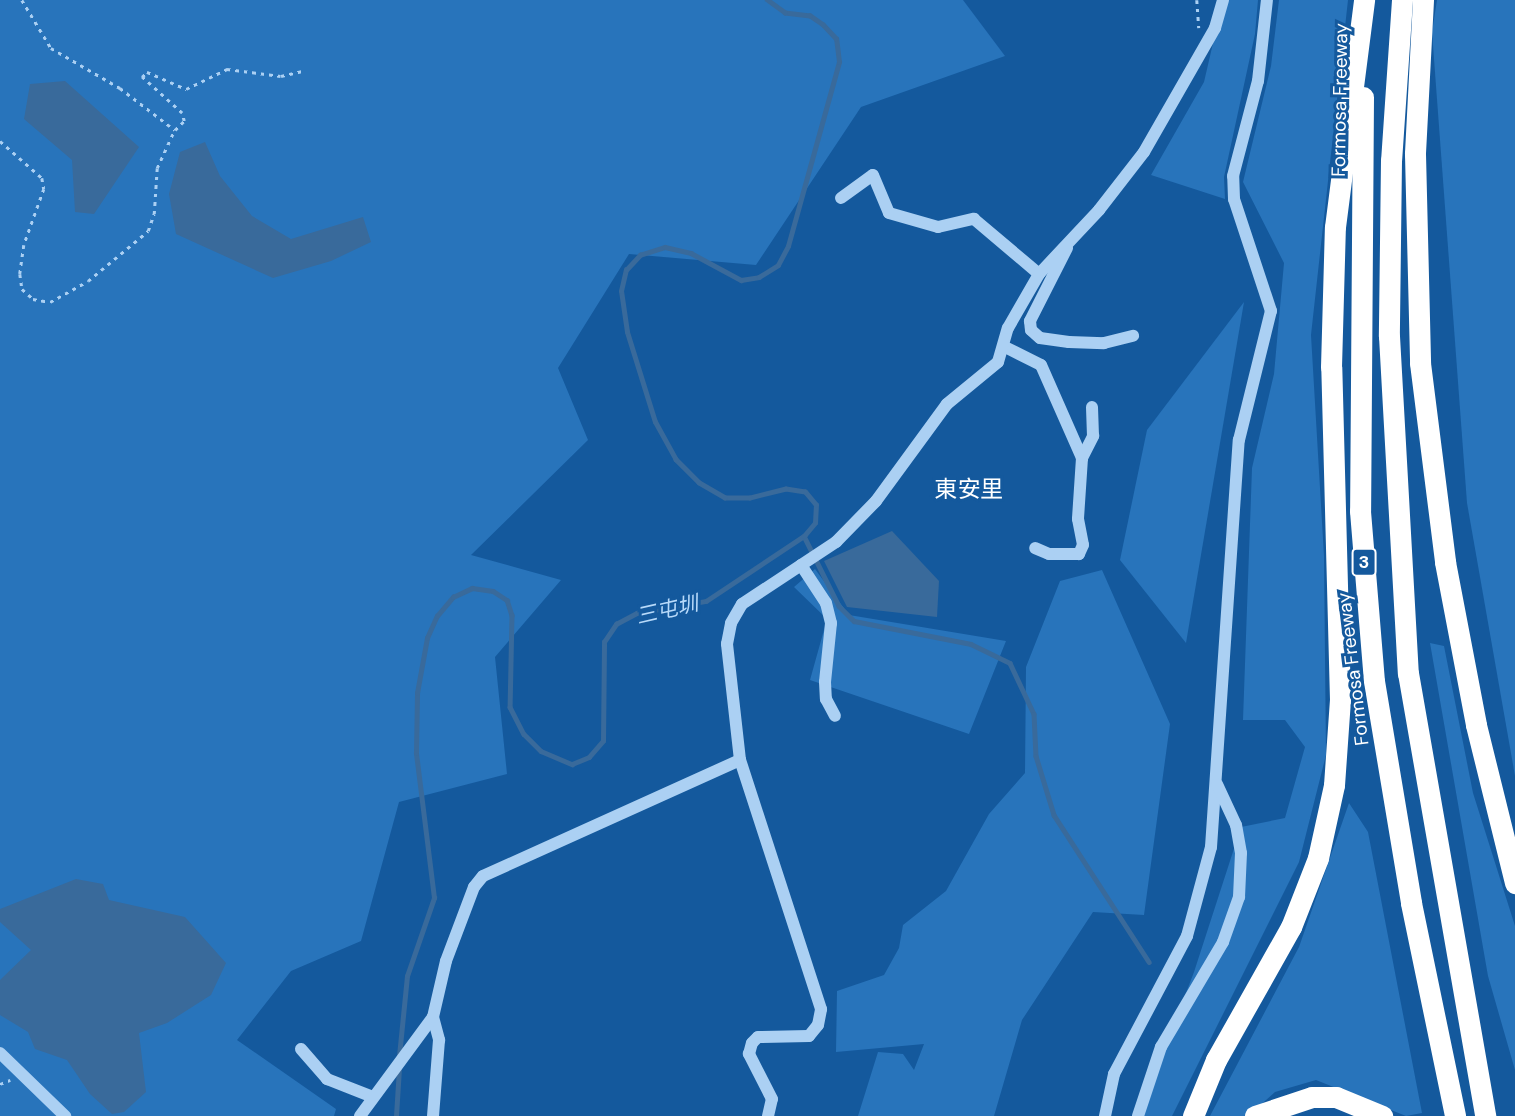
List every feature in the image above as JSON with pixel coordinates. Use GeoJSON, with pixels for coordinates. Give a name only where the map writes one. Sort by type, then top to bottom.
{"type":"FeatureCollection","features":[{"type":"Feature","properties":{"kind":"highway"},"geometry":{"type":"LineString","coordinates":[[1193,1116],[1216,1060],[1291,927],[1318,858],[1334,785],[1340,700],[1331,367],[1335,227],[1365,0]]}},
{"type":"Feature","properties":{"kind":"highway","name":"Formosa Freeway"},"geometry":{"type":"LineString","coordinates":[[1365,0],[1360,511],[1374,681],[1411,903],[1455,1116]]}},
{"type":"Feature","properties":{"kind":"highway","name":"3"},"geometry":{"type":"LineString","coordinates":[[1402,0],[1391,160],[1389,336],[1408,673],[1485,1116]]}},
{"type":"Feature","properties":{"kind":"highway"},"geometry":{"type":"LineString","coordinates":[[1423,0],[1415,154],[1420,363],[1448,576],[1476,725],[1515,883]]}},
{"type":"Feature","properties":{"kind":"highway"},"geometry":{"type":"LineString","coordinates":[[1255,1116],[1312,1097],[1336,1097],[1382,1116]]}},
{"type":"Feature","properties":{"kind":"street"},"geometry":{"type":"LineString","coordinates":[[768,1116],[772,1099],[749,1054],[752,1044],[758,1037],[809,1036],[818,1025],[821,1009],[740,760],[727,644],[731,624],[742,604],[824,553],[876,501],[923,432],[947,404],[998,362],[1005,347],[1008,328],[1039,274],[1126,177],[1207,42],[1223,0]]}},
{"type":"Feature","properties":{"kind":"street"},"geometry":{"type":"LineString","coordinates":[[1105,1116],[1114,1074],[1198,909],[1211,847],[1239,440],[1271,311],[1234,199],[1233,176],[1258,81],[1267,0]]}},
{"type":"Feature","properties":{"kind":"street"},"geometry":{"type":"LineString","coordinates":[[841,198],[873,175],[889,214],[937,228],[974,219],[1039,274]]}},
{"type":"Feature","properties":{"kind":"street"},"geometry":{"type":"LineString","coordinates":[[1071,238],[1030,321],[1031,330],[1040,338],[1069,342],[1104,343],[1133,336]]}},
{"type":"Feature","properties":{"kind":"street"},"geometry":{"type":"LineString","coordinates":[[1005,347],[1041,365],[1082,458]]}},
{"type":"Feature","properties":{"kind":"street"},"geometry":{"type":"LineString","coordinates":[[1035,548],[1049,554],[1079,554],[1083,536],[1077,519],[1082,458],[1093,436],[1092,407]]}},
{"type":"Feature","properties":{"kind":"street"},"geometry":{"type":"LineString","coordinates":[[801,565],[826,603],[831,623],[825,682],[826,699],[835,716]]}},
{"type":"Feature","properties":{"kind":"street"},"geometry":{"type":"LineString","coordinates":[[360,1116],[383,1080],[433,1017],[446,961],[474,887],[483,876],[740,760]]}},
{"type":"Feature","properties":{"kind":"street"},"geometry":{"type":"LineString","coordinates":[[1138,1116],[1161,1047],[1223,942],[1239,897],[1241,853],[1236,825],[1217,784]]}},
{"type":"Feature","properties":{"kind":"street"},"geometry":{"type":"LineString","coordinates":[[433,1017],[439,1040],[433,1116]]}},
{"type":"Feature","properties":{"kind":"street"},"geometry":{"type":"LineString","coordinates":[[301,1049],[327,1079],[373,1097]]}},
{"type":"Feature","properties":{"kind":"street"},"geometry":{"type":"LineString","coordinates":[[0,1053],[65,1116]]}},
{"type":"Feature","properties":{"kind":"path"},"geometry":{"type":"LineString","coordinates":[[22,0],[51,48],[120,88],[175,130]]}},
{"type":"Feature","properties":{"kind":"path"},"geometry":{"type":"LineString","coordinates":[[1197,0],[1200,30],[1207,42]]}},
{"type":"Feature","properties":{"kind":"path"},"geometry":{"type":"LineString","coordinates":[[0,141],[42,177],[44,189],[24,245],[20,274],[22,289],[33,299],[50,302],[88,281],[148,231],[154,214],[157,168],[175,130],[184,121],[182,113],[142,78],[147,72],[186,89],[227,69],[281,76],[302,71]]}},
{"type":"Feature","properties":{"kind":"shaded area"},"geometry":{"type":"Polygon","coordinates":[[[0,0],[963,0],[1005,56],[861,107],[756,265],[629,254],[558,368],[588,440],[471,555],[561,580],[495,657],[507,774],[399,802],[361,941],[291,971],[237,1040],[336,1109],[334,1116],[0,1116],[0,0]]]}},
{"type":"Feature","properties":{"kind":"shaded area"},"geometry":{"type":"Polygon","coordinates":[[[1223,0],[1258,0],[1255,34],[1224,177],[1225,199],[1151,175],[1204,82],[1223,0]]]}},
{"type":"Feature","properties":{"kind":"shaded area"},"geometry":{"type":"Polygon","coordinates":[[[1279,0],[1348,0],[1311,335],[1324,556],[1326,755],[1299,862],[1172,1116],[1139,1116],[1194,972],[1241,827],[1285,818],[1305,747],[1285,720],[1243,720],[1252,468],[1274,374],[1284,263],[1243,182],[1271,66],[1279,0]]]}},
{"type":"Feature","properties":{"kind":"shaded area"},"geometry":{"type":"Polygon","coordinates":[[[1437,0],[1515,0],[1515,776],[1467,503],[1432,32],[1437,0]]]}},
{"type":"Feature","properties":{"kind":"shaded area"},"geometry":{"type":"Polygon","coordinates":[[[65,81],[139,147],[94,214],[75,212],[72,160],[24,119],[30,84],[65,81]]]}},
{"type":"Feature","properties":{"kind":"shaded area"},"geometry":{"type":"Polygon","coordinates":[[[205,142],[220,176],[252,216],[291,239],[363,217],[371,242],[331,261],[273,278],[176,234],[169,194],[180,152],[205,142]]]}},
{"type":"Feature","properties":{"kind":"shaded area"},"geometry":{"type":"Polygon","coordinates":[[[1244,302],[1186,643],[1120,560],[1147,430],[1244,302]]]}},
{"type":"Feature","properties":{"kind":"shaded area"},"geometry":{"type":"Polygon","coordinates":[[[892,531],[939,581],[937,617],[847,607],[824,561],[892,531]]]}},
{"type":"Feature","properties":{"kind":"shaded area"},"geometry":{"type":"Polygon","coordinates":[[[815,569],[849,615],[1006,641],[969,734],[810,680],[827,619],[794,587],[815,569]]]}},
{"type":"Feature","properties":{"kind":"shaded area"},"geometry":{"type":"Polygon","coordinates":[[[1102,570],[1170,724],[1144,915],[1093,912],[1022,1020],[994,1116],[858,1116],[878,1052],[903,1054],[914,1070],[924,1044],[836,1052],[837,991],[884,975],[899,948],[903,925],[946,891],[989,814],[1025,773],[1026,667],[1060,581],[1102,570]]]}},
{"type":"Feature","properties":{"kind":"shaded area"},"geometry":{"type":"Polygon","coordinates":[[[1430,643],[1444,646],[1473,793],[1515,926],[1515,1070],[1488,976],[1430,643]]]}},
{"type":"Feature","properties":{"kind":"shaded area"},"geometry":{"type":"Polygon","coordinates":[[[1349,803],[1368,832],[1422,1113],[1406,1116],[1316,1080],[1275,1092],[1248,1116],[1210,1116],[1299,947],[1349,803]]]}},
{"type":"Feature","properties":{"kind":"shaded area"},"geometry":{"type":"Polygon","coordinates":[[[76,879],[103,884],[109,900],[185,917],[226,963],[211,995],[167,1023],[139,1033],[146,1092],[124,1112],[112,1114],[90,1094],[67,1060],[35,1049],[28,1032],[0,1015],[0,980],[31,950],[0,922],[0,909],[76,879]]]}},
{"type":"Feature","properties":{"kind":"waterway","name":"三屯圳"},"geometry":{"type":"LineString","coordinates":[[399,1056],[407,976],[434,898],[416,753],[417,693],[427,638],[437,616],[453,597],[472,588],[493,591],[507,600],[512,615],[510,707],[524,734],[541,751],[572,764],[589,757],[603,741],[604,642],[616,624],[637,613],[706,601],[804,536],[815,523],[816,505],[805,492],[786,489],[750,498],[725,498],[699,483],[676,460],[655,422],[627,332],[621,291],[626,270],[640,255],[665,247],[691,253],[741,280],[759,277],[778,265],[788,246],[839,62],[836,39],[823,25],[810,16],[785,13],[767,0]]}},
{"type":"Feature","properties":{"kind":"waterway"},"geometry":{"type":"LineString","coordinates":[[804,536],[839,606],[854,621],[971,644],[1010,663],[1034,714],[1036,756],[1054,815],[1149,962]]}},
{"type":"Feature","properties":{"kind":"waterway","name":"三屯圳"},"geometry":{"type":"LineString","coordinates":[[396,1116],[399,1068]]}},
{"type":"Feature","properties":{"kind":"district","name":"東安里"},"geometry":{"type":"Point","coordinates":[969,489]}}]}
